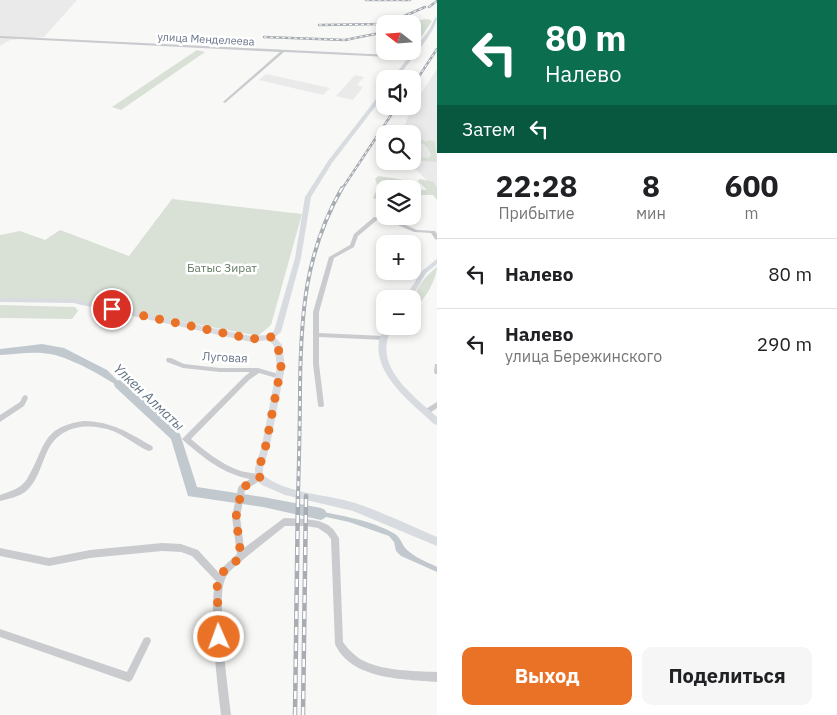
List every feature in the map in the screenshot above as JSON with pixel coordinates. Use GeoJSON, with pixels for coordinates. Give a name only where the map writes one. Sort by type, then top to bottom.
{"type":"FeatureCollection","features":[{"type":"Feature","properties":{"kind":"main road"},"geometry":{"type":"LineString","coordinates":[[421,44],[437,18]]}},
{"type":"Feature","properties":{"kind":"main road"},"geometry":{"type":"LineString","coordinates":[[401,70],[409,60]]}},
{"type":"Feature","properties":{"kind":"main road"},"geometry":{"type":"LineString","coordinates":[[0,300],[73,301],[251,339],[271,337],[276,332],[298,258],[311,192],[330,162],[376,103]]}},
{"type":"Feature","properties":{"kind":"main road"},"geometry":{"type":"LineString","coordinates":[[413,290],[424,272],[437,261]]}},
{"type":"Feature","properties":{"kind":"main road"},"geometry":{"type":"LineString","coordinates":[[385,335],[384,358],[392,376],[437,422]]}},
{"type":"Feature","properties":{"kind":"main road"},"geometry":{"type":"LineString","coordinates":[[271,337],[278,346],[281,367],[266,445],[259,468],[260,477],[264,482],[285,491],[354,507],[418,536],[437,542]]}},
{"type":"Feature","properties":{"kind":"street","name":"улица Менделеева"},"geometry":{"type":"LineString","coordinates":[[0,38],[376,55]]}},
{"type":"Feature","properties":{"kind":"street"},"geometry":{"type":"LineString","coordinates":[[225,102],[283,51]]}},
{"type":"Feature","properties":{"kind":"street"},"geometry":{"type":"LineString","coordinates":[[321,405],[316,364],[316,312],[332,257],[352,246],[356,234],[373,219],[387,219],[416,231],[433,232],[437,238]]}},
{"type":"Feature","properties":{"kind":"street"},"geometry":{"type":"LineString","coordinates":[[316,335],[384,338]]}},
{"type":"Feature","properties":{"kind":"street","name":"Луговая"},"geometry":{"type":"LineString","coordinates":[[169,360],[183,366],[220,370],[258,370],[280,377]]}},
{"type":"Feature","properties":{"kind":"street"},"geometry":{"type":"LineString","coordinates":[[437,366],[437,372]]}},
{"type":"Feature","properties":{"kind":"street"},"geometry":{"type":"LineString","coordinates":[[258,370],[247,378],[186,439],[206,456],[224,466],[244,476],[260,477]]}},
{"type":"Feature","properties":{"kind":"street"},"geometry":{"type":"LineString","coordinates":[[0,420],[22,404],[26,398]]}},
{"type":"Feature","properties":{"kind":"street"},"geometry":{"type":"LineString","coordinates":[[426,412],[437,405]]}},
{"type":"Feature","properties":{"kind":"street"},"geometry":{"type":"LineString","coordinates":[[0,498],[21,491],[30,482],[48,443],[57,432],[68,425],[115,428],[150,448]]}},
{"type":"Feature","properties":{"kind":"street"},"geometry":{"type":"LineString","coordinates":[[241,557],[236,517],[242,488],[260,477]]}},
{"type":"Feature","properties":{"kind":"street"},"geometry":{"type":"LineString","coordinates":[[226,715],[219,637],[217,587],[223,572],[284,522],[320,524],[329,529],[335,538],[339,644],[345,655],[382,672],[437,677]]}},
{"type":"Feature","properties":{"kind":"street"},"geometry":{"type":"LineString","coordinates":[[1,553],[49,562],[90,554],[162,546],[180,548],[195,553],[220,579]]}},
{"type":"Feature","properties":{"kind":"street"},"geometry":{"type":"LineString","coordinates":[[0,633],[129,677],[146,641]]}},
{"type":"Feature","properties":{"kind":"shaded area"},"geometry":{"type":"Polygon","coordinates":[[[0,0],[77,0],[44,37],[10,40],[0,46],[0,0]]]}},
{"type":"Feature","properties":{"kind":"shaded area"},"geometry":{"type":"Polygon","coordinates":[[[437,69],[437,192],[416,170],[421,170],[421,125],[405,125],[409,115],[421,115],[421,94],[437,69]]]}},
{"type":"Feature","properties":{"kind":"shaded area"},"geometry":{"type":"Polygon","coordinates":[[[266,74],[330,88],[323,95],[259,80],[266,74]]]}},
{"type":"Feature","properties":{"kind":"shaded area"},"geometry":{"type":"Polygon","coordinates":[[[355,75],[364,77],[357,85],[363,87],[353,100],[336,96],[355,75]]]}},
{"type":"Feature","properties":{"kind":"shaded area"},"geometry":{"type":"Polygon","coordinates":[[[42,344],[64,348],[107,370],[130,393],[92,370],[70,360],[50,354],[0,355],[0,349],[42,344]]]}},
{"type":"Feature","properties":{"kind":"shaded area"},"geometry":{"type":"Polygon","coordinates":[[[308,509],[353,518],[385,529],[395,534],[409,552],[437,567],[437,572],[401,556],[396,551],[394,542],[389,536],[349,522],[308,513],[308,509]]]}},
{"type":"Feature","properties":{"kind":"green space"},"geometry":{"type":"Polygon","coordinates":[[[428,19],[432,21],[421,38],[421,20],[428,19]]]}},
{"type":"Feature","properties":{"kind":"green space"},"geometry":{"type":"Polygon","coordinates":[[[197,50],[205,52],[121,110],[112,107],[197,50]]]}},
{"type":"Feature","properties":{"kind":"green space"},"geometry":{"type":"Polygon","coordinates":[[[421,139],[426,142],[429,140],[435,142],[437,162],[421,161],[421,158],[431,156],[425,145],[421,143],[421,139]]]}},
{"type":"Feature","properties":{"kind":"green space"},"geometry":{"type":"Polygon","coordinates":[[[378,176],[401,180],[376,180],[376,182],[375,179],[378,176]]]}},
{"type":"Feature","properties":{"kind":"green space"},"geometry":{"type":"Polygon","coordinates":[[[420,179],[434,182],[437,188],[437,200],[433,195],[421,195],[421,190],[427,190],[421,184],[421,180],[420,179]]]}},
{"type":"Feature","properties":{"kind":"green space","name":"Батыс Зират"},"geometry":{"type":"Polygon","coordinates":[[[172,199],[302,214],[271,325],[258,336],[63,299],[0,299],[0,235],[20,231],[45,240],[60,230],[129,256],[172,199]]]}},
{"type":"Feature","properties":{"kind":"green space"},"geometry":{"type":"Polygon","coordinates":[[[437,267],[435,278],[421,301],[421,290],[417,290],[428,275],[437,267]]]}},
{"type":"Feature","properties":{"kind":"green space"},"geometry":{"type":"Polygon","coordinates":[[[0,305],[75,307],[78,311],[72,319],[0,318],[0,305]]]}},
{"type":"Feature","properties":{"kind":"waterway","name":"Үлкен Алматы"},"geometry":{"type":"LineString","coordinates":[[119,384],[176,437],[192,492],[263,502],[321,514]]}},
{"type":"Feature","properties":{"kind":"railway"},"geometry":{"type":"LineString","coordinates":[[366,0],[410,0]]}},
{"type":"Feature","properties":{"kind":"railway"},"geometry":{"type":"LineString","coordinates":[[429,7],[437,1]]}},
{"type":"Feature","properties":{"kind":"railway"},"geometry":{"type":"LineString","coordinates":[[407,15],[425,7]]}},
{"type":"Feature","properties":{"kind":"railway"},"geometry":{"type":"LineString","coordinates":[[319,25],[376,24]]}},
{"type":"Feature","properties":{"kind":"railway"},"geometry":{"type":"LineString","coordinates":[[264,37],[345,40],[376,34]]}},
{"type":"Feature","properties":{"kind":"railway"},"geometry":{"type":"LineString","coordinates":[[421,73],[437,49]]}},
{"type":"Feature","properties":{"kind":"railway"},"geometry":{"type":"LineString","coordinates":[[342,189],[391,115]]}},
{"type":"Feature","properties":{"kind":"railway"},"geometry":{"type":"LineString","coordinates":[[298,496],[304,308],[313,260],[320,236],[342,188]]}},
{"type":"Feature","properties":{"kind":"railway"},"geometry":{"type":"LineString","coordinates":[[295,715],[298,495]]}},
{"type":"Feature","properties":{"kind":"railway"},"geometry":{"type":"LineString","coordinates":[[303,715],[306,496]]}},
{"type":"Feature","properties":{"kind":"route"},"geometry":{"type":"LineString","coordinates":[[112,309],[251,339],[271,337],[278,346],[281,367],[266,445],[259,468],[260,477],[242,488],[236,517],[241,557],[223,572],[217,587],[219,637]]}}]}
